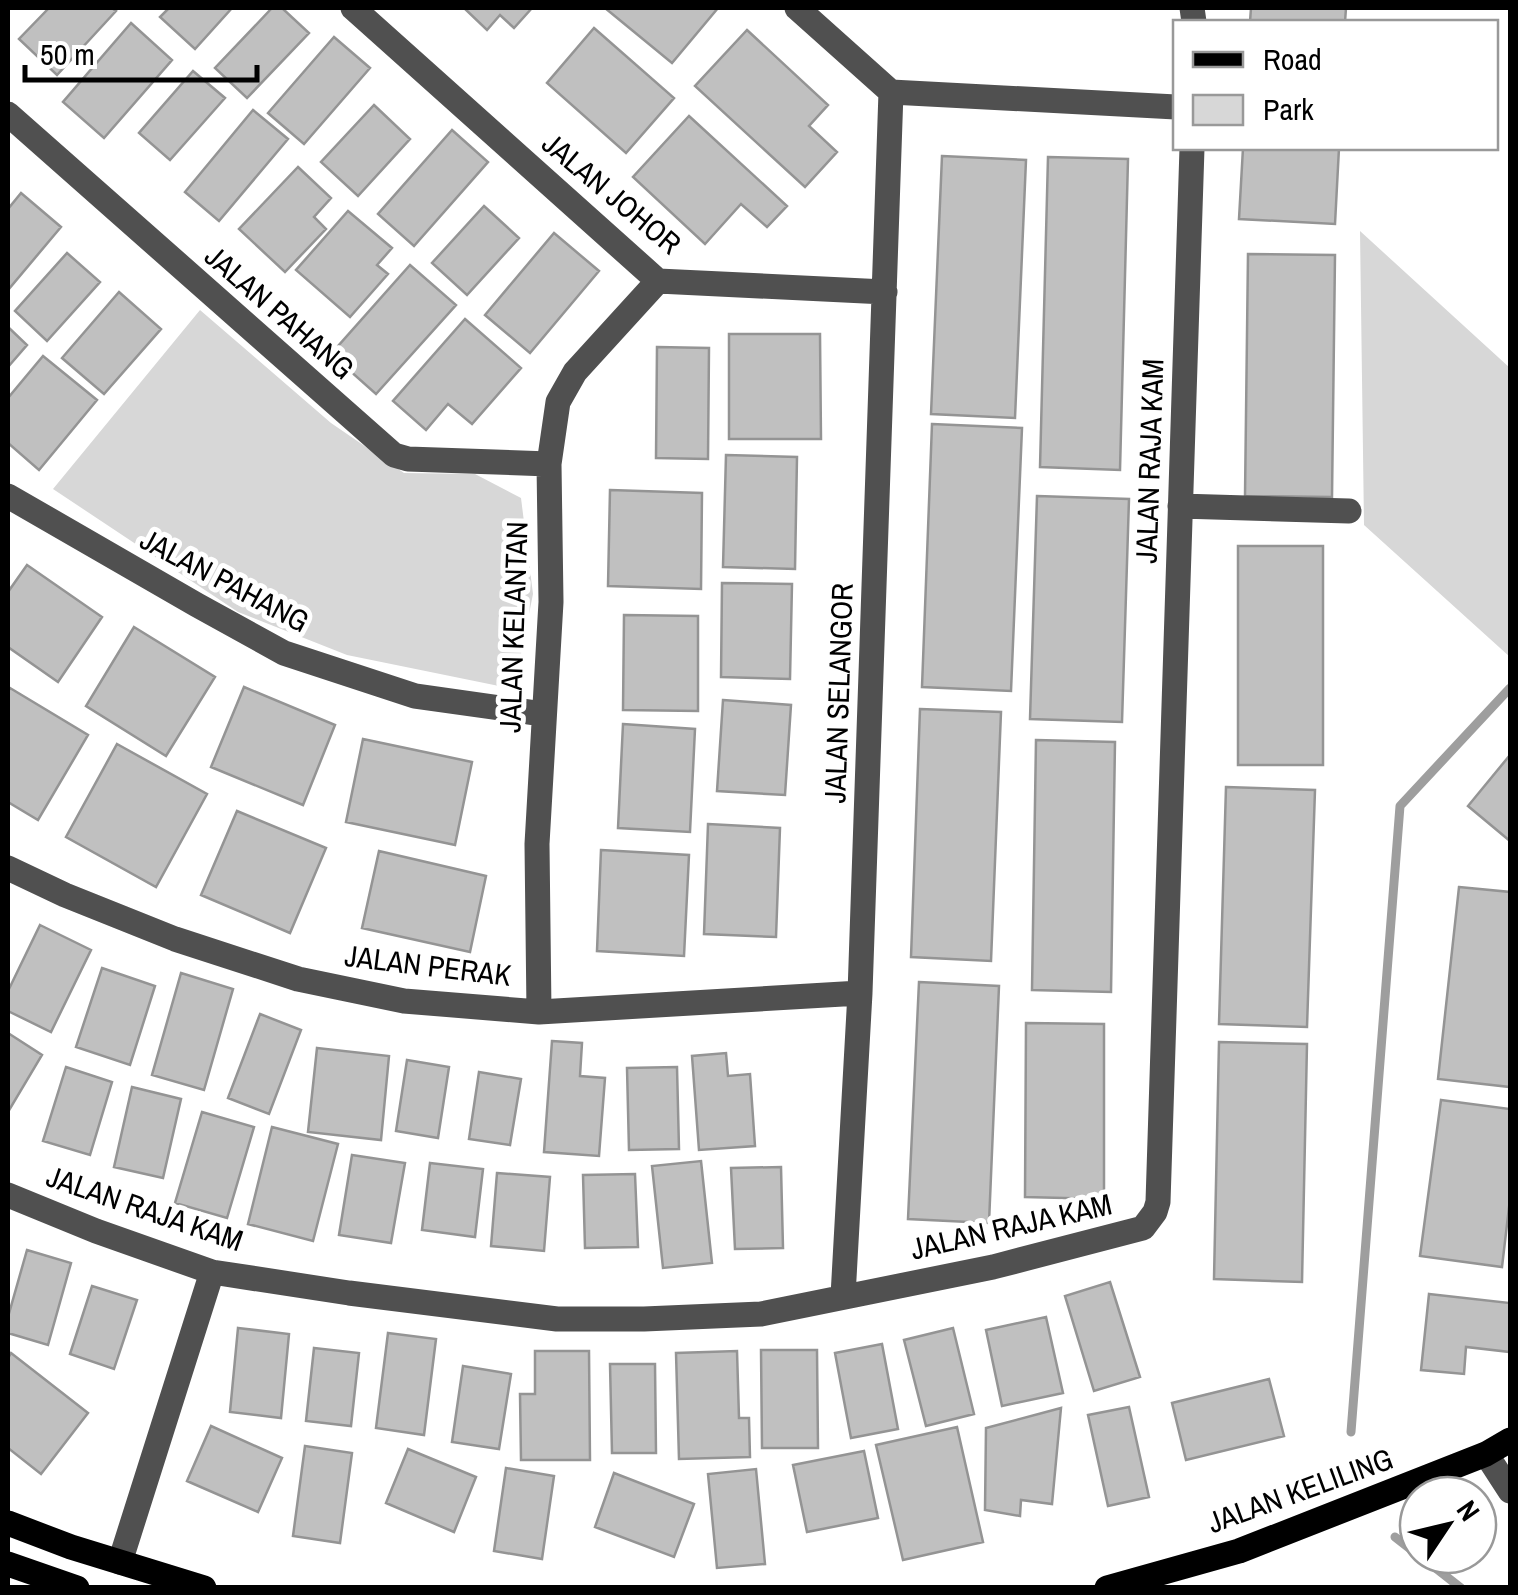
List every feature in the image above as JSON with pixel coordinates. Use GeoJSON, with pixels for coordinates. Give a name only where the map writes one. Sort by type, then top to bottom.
{"type":"FeatureCollection","features":[{"type":"Feature","properties":{"kind":"main road","name":"JALAN KELILING"},"geometry":{"type":"LineString","coordinates":[[1107,1588],[1240,1550],[1486,1454],[1510,1440]]}},
{"type":"Feature","properties":{"kind":"main road"},"geometry":{"type":"LineString","coordinates":[[8,1523],[204,1588]]}},
{"type":"Feature","properties":{"kind":"main road"},"geometry":{"type":"LineString","coordinates":[[8,1564],[77,1588]]}},
{"type":"Feature","properties":{"kind":"street","name":"JALAN JOHOR"},"geometry":{"type":"LineString","coordinates":[[352,8],[658,281],[884,292]]}},
{"type":"Feature","properties":{"kind":"street"},"geometry":{"type":"LineString","coordinates":[[797,8],[892,92],[1173,108]]}},
{"type":"Feature","properties":{"kind":"street","name":"JALAN SELANGOR"},"geometry":{"type":"LineString","coordinates":[[843,1296],[860,993],[892,92]]}},
{"type":"Feature","properties":{"kind":"street","name":"JALAN PAHANG"},"geometry":{"type":"LineString","coordinates":[[8,114],[394,455],[408,459],[549,464]]}},
{"type":"Feature","properties":{"kind":"street","name":"JALAN RAJA KAM"},"geometry":{"type":"LineString","coordinates":[[8,1194],[212,1272],[558,1320],[760,1314],[992,1267],[1143,1228],[1156,1212],[1159,1162],[1192,150]]}},
{"type":"Feature","properties":{"kind":"street","name":"JALAN KELANTAN"},"geometry":{"type":"LineString","coordinates":[[539,1012],[537,844],[551,602],[549,464],[558,402],[575,372],[658,281]]}},
{"type":"Feature","properties":{"kind":"street","name":"JALAN PAHANG"},"geometry":{"type":"LineString","coordinates":[[8,496],[284,652],[415,696],[543,714]]}},
{"type":"Feature","properties":{"kind":"street"},"geometry":{"type":"LineString","coordinates":[[1180,506],[1350,510]]}},
{"type":"Feature","properties":{"kind":"street","name":"JALAN PERAK"},"geometry":{"type":"LineString","coordinates":[[9,873],[175,938],[298,978],[404,1001],[539,1012],[860,993]]}},
{"type":"Feature","properties":{"kind":"street"},"geometry":{"type":"LineString","coordinates":[[120,1562],[212,1272]]}},
{"type":"Feature","properties":{"kind":"street"},"geometry":{"type":"LineString","coordinates":[[1486,1454],[1510,1490]]}},
{"type":"Feature","properties":{"kind":"green space"},"geometry":{"type":"Polygon","coordinates":[[[1360,231],[1510,368],[1510,657],[1364,525],[1360,231]]]}},
{"type":"Feature","properties":{"kind":"green space"},"geometry":{"type":"Polygon","coordinates":[[[200,310],[331,423],[404,473],[475,474],[521,498],[533,594],[514,689],[347,655],[238,612],[53,489],[200,310]]]}},
{"type":"Feature","properties":{"kind":"building"},"geometry":{"type":"Polygon","coordinates":[[[49,8],[116,11],[57,75],[19,39],[49,8]]]}},
{"type":"Feature","properties":{"kind":"building"},"geometry":{"type":"Polygon","coordinates":[[[169,8],[232,8],[195,49],[160,17],[169,8]]]}},
{"type":"Feature","properties":{"kind":"building"},"geometry":{"type":"Polygon","coordinates":[[[272,8],[282,8],[309,33],[247,98],[215,68],[272,8]]]}},
{"type":"Feature","properties":{"kind":"building"},"geometry":{"type":"Polygon","coordinates":[[[464,8],[532,8],[514,28],[500,15],[487,30],[464,8]]]}},
{"type":"Feature","properties":{"kind":"building"},"geometry":{"type":"Polygon","coordinates":[[[605,8],[718,8],[672,63],[605,8]]]}},
{"type":"Feature","properties":{"kind":"building"},"geometry":{"type":"Polygon","coordinates":[[[1251,8],[1346,8],[1345,20],[1250,20],[1251,8]]]}},
{"type":"Feature","properties":{"kind":"building"},"geometry":{"type":"Polygon","coordinates":[[[131,23],[172,60],[104,138],[63,102],[131,23]]]}},
{"type":"Feature","properties":{"kind":"building"},"geometry":{"type":"Polygon","coordinates":[[[594,28],[674,98],[626,153],[547,83],[594,28]]]}},
{"type":"Feature","properties":{"kind":"building"},"geometry":{"type":"Polygon","coordinates":[[[747,30],[828,105],[809,126],[837,152],[805,187],[695,86],[747,30]]]}},
{"type":"Feature","properties":{"kind":"building"},"geometry":{"type":"Polygon","coordinates":[[[334,37],[370,68],[304,144],[268,113],[334,37]]]}},
{"type":"Feature","properties":{"kind":"building"},"geometry":{"type":"Polygon","coordinates":[[[193,71],[225,98],[170,160],[139,133],[193,71]]]}},
{"type":"Feature","properties":{"kind":"building"},"geometry":{"type":"Polygon","coordinates":[[[374,105],[410,139],[358,196],[321,162],[374,105]]]}},
{"type":"Feature","properties":{"kind":"building"},"geometry":{"type":"Polygon","coordinates":[[[253,110],[288,139],[219,221],[185,192],[253,110]]]}},
{"type":"Feature","properties":{"kind":"building"},"geometry":{"type":"Polygon","coordinates":[[[689,116],[787,206],[767,227],[741,204],[705,244],[633,177],[689,116]]]}},
{"type":"Feature","properties":{"kind":"building"},"geometry":{"type":"Polygon","coordinates":[[[452,130],[488,162],[414,246],[378,214],[452,130]]]}},
{"type":"Feature","properties":{"kind":"building"},"geometry":{"type":"Polygon","coordinates":[[[1243,150],[1339,150],[1335,224],[1239,219],[1243,150]]]}},
{"type":"Feature","properties":{"kind":"building"},"geometry":{"type":"Polygon","coordinates":[[[942,156],[1026,160],[1015,418],[931,414],[942,156]]]}},
{"type":"Feature","properties":{"kind":"building"},"geometry":{"type":"Polygon","coordinates":[[[1048,157],[1128,159],[1120,470],[1040,467],[1048,157]]]}},
{"type":"Feature","properties":{"kind":"building"},"geometry":{"type":"Polygon","coordinates":[[[298,167],[331,198],[314,217],[326,229],[285,272],[239,229],[298,167]]]}},
{"type":"Feature","properties":{"kind":"building"},"geometry":{"type":"Polygon","coordinates":[[[21,193],[61,227],[8,290],[8,209],[21,193]]]}},
{"type":"Feature","properties":{"kind":"building"},"geometry":{"type":"Polygon","coordinates":[[[484,206],[519,238],[467,295],[432,263],[484,206]]]}},
{"type":"Feature","properties":{"kind":"building"},"geometry":{"type":"Polygon","coordinates":[[[348,211],[392,248],[377,265],[388,274],[350,317],[296,270],[348,211]]]}},
{"type":"Feature","properties":{"kind":"building"},"geometry":{"type":"Polygon","coordinates":[[[554,233],[599,271],[530,353],[485,315],[554,233]]]}},
{"type":"Feature","properties":{"kind":"building"},"geometry":{"type":"Polygon","coordinates":[[[67,253],[100,282],[47,341],[15,311],[67,253]]]}},
{"type":"Feature","properties":{"kind":"building"},"geometry":{"type":"Polygon","coordinates":[[[1248,254],[1335,255],[1332,497],[1245,496],[1248,254]]]}},
{"type":"Feature","properties":{"kind":"building"},"geometry":{"type":"Polygon","coordinates":[[[410,265],[456,305],[376,394],[331,354],[410,265]]]}},
{"type":"Feature","properties":{"kind":"building"},"geometry":{"type":"Polygon","coordinates":[[[119,292],[161,329],[104,394],[62,358],[119,292]]]}},
{"type":"Feature","properties":{"kind":"building"},"geometry":{"type":"Polygon","coordinates":[[[465,319],[521,368],[472,424],[448,404],[426,430],[393,401],[465,319]]]}},
{"type":"Feature","properties":{"kind":"building"},"geometry":{"type":"Polygon","coordinates":[[[8,327],[27,345],[8,367],[8,327]]]}},
{"type":"Feature","properties":{"kind":"building"},"geometry":{"type":"Polygon","coordinates":[[[729,334],[820,334],[821,439],[729,439],[729,334]]]}},
{"type":"Feature","properties":{"kind":"building"},"geometry":{"type":"Polygon","coordinates":[[[657,347],[709,348],[708,459],[656,458],[657,347]]]}},
{"type":"Feature","properties":{"kind":"building"},"geometry":{"type":"Polygon","coordinates":[[[43,356],[97,400],[39,470],[8,443],[8,398],[43,356]]]}},
{"type":"Feature","properties":{"kind":"building"},"geometry":{"type":"Polygon","coordinates":[[[932,424],[1022,428],[1011,691],[922,687],[932,424]]]}},
{"type":"Feature","properties":{"kind":"building"},"geometry":{"type":"Polygon","coordinates":[[[726,455],[797,457],[795,569],[723,567],[726,455]]]}},
{"type":"Feature","properties":{"kind":"building"},"geometry":{"type":"Polygon","coordinates":[[[610,490],[702,493],[701,589],[608,586],[610,490]]]}},
{"type":"Feature","properties":{"kind":"building"},"geometry":{"type":"Polygon","coordinates":[[[1037,496],[1129,499],[1122,722],[1030,719],[1037,496]]]}},
{"type":"Feature","properties":{"kind":"building"},"geometry":{"type":"Polygon","coordinates":[[[1238,546],[1323,546],[1323,765],[1238,765],[1238,546]]]}},
{"type":"Feature","properties":{"kind":"building"},"geometry":{"type":"Polygon","coordinates":[[[27,565],[102,617],[58,682],[8,647],[8,592],[27,565]]]}},
{"type":"Feature","properties":{"kind":"building"},"geometry":{"type":"Polygon","coordinates":[[[722,583],[792,584],[790,679],[721,677],[722,583]]]}},
{"type":"Feature","properties":{"kind":"building"},"geometry":{"type":"Polygon","coordinates":[[[624,615],[698,616],[698,711],[623,710],[624,615]]]}},
{"type":"Feature","properties":{"kind":"building"},"geometry":{"type":"Polygon","coordinates":[[[134,627],[215,677],[166,756],[86,706],[134,627]]]}},
{"type":"Feature","properties":{"kind":"building"},"geometry":{"type":"Polygon","coordinates":[[[244,687],[335,725],[303,805],[211,767],[244,687]]]}},
{"type":"Feature","properties":{"kind":"building"},"geometry":{"type":"Polygon","coordinates":[[[10,688],[88,735],[38,820],[8,802],[10,688]]]}},
{"type":"Feature","properties":{"kind":"building"},"geometry":{"type":"Polygon","coordinates":[[[723,700],[791,705],[785,795],[717,791],[723,700]]]}},
{"type":"Feature","properties":{"kind":"building"},"geometry":{"type":"Polygon","coordinates":[[[920,709],[1001,712],[991,961],[911,957],[920,709]]]}},
{"type":"Feature","properties":{"kind":"building"},"geometry":{"type":"Polygon","coordinates":[[[623,724],[695,729],[690,832],[618,828],[623,724]]]}},
{"type":"Feature","properties":{"kind":"building"},"geometry":{"type":"Polygon","coordinates":[[[363,739],[472,762],[455,845],[346,822],[363,739]]]}},
{"type":"Feature","properties":{"kind":"building"},"geometry":{"type":"Polygon","coordinates":[[[1036,740],[1115,742],[1111,992],[1032,990],[1036,740]]]}},
{"type":"Feature","properties":{"kind":"building"},"geometry":{"type":"Polygon","coordinates":[[[117,744],[207,794],[156,887],[66,837],[117,744]]]}},
{"type":"Feature","properties":{"kind":"building"},"geometry":{"type":"Polygon","coordinates":[[[1510,755],[1510,841],[1468,806],[1510,755]]]}},
{"type":"Feature","properties":{"kind":"building"},"geometry":{"type":"Polygon","coordinates":[[[1226,787],[1315,790],[1307,1027],[1219,1024],[1226,787]]]}},
{"type":"Feature","properties":{"kind":"building"},"geometry":{"type":"Polygon","coordinates":[[[237,811],[326,848],[290,933],[201,895],[237,811]]]}},
{"type":"Feature","properties":{"kind":"building"},"geometry":{"type":"Polygon","coordinates":[[[708,824],[780,828],[776,937],[704,934],[708,824]]]}},
{"type":"Feature","properties":{"kind":"building"},"geometry":{"type":"Polygon","coordinates":[[[601,850],[689,855],[684,956],[597,951],[601,850]]]}},
{"type":"Feature","properties":{"kind":"building"},"geometry":{"type":"Polygon","coordinates":[[[379,851],[486,876],[470,952],[362,928],[379,851]]]}},
{"type":"Feature","properties":{"kind":"building"},"geometry":{"type":"Polygon","coordinates":[[[1459,887],[1510,892],[1510,1087],[1438,1079],[1459,887]]]}},
{"type":"Feature","properties":{"kind":"building"},"geometry":{"type":"Polygon","coordinates":[[[40,925],[91,950],[51,1032],[8,1011],[8,991],[40,925]]]}},
{"type":"Feature","properties":{"kind":"building"},"geometry":{"type":"Polygon","coordinates":[[[102,968],[155,986],[130,1065],[76,1047],[102,968]]]}},
{"type":"Feature","properties":{"kind":"building"},"geometry":{"type":"Polygon","coordinates":[[[181,973],[233,989],[204,1090],[152,1075],[181,973]]]}},
{"type":"Feature","properties":{"kind":"building"},"geometry":{"type":"Polygon","coordinates":[[[919,982],[999,986],[989,1223],[908,1219],[919,982]]]}},
{"type":"Feature","properties":{"kind":"building"},"geometry":{"type":"Polygon","coordinates":[[[260,1014],[301,1030],[269,1114],[228,1098],[260,1014]]]}},
{"type":"Feature","properties":{"kind":"building"},"geometry":{"type":"Polygon","coordinates":[[[1026,1023],[1104,1024],[1104,1199],[1025,1197],[1026,1023]]]}},
{"type":"Feature","properties":{"kind":"building"},"geometry":{"type":"Polygon","coordinates":[[[8,1033],[42,1055],[8,1112],[8,1033]]]}},
{"type":"Feature","properties":{"kind":"building"},"geometry":{"type":"Polygon","coordinates":[[[552,1041],[582,1043],[580,1076],[605,1078],[599,1156],[544,1152],[552,1041]]]}},
{"type":"Feature","properties":{"kind":"building"},"geometry":{"type":"Polygon","coordinates":[[[1219,1042],[1307,1044],[1302,1282],[1214,1279],[1219,1042]]]}},
{"type":"Feature","properties":{"kind":"building"},"geometry":{"type":"Polygon","coordinates":[[[317,1048],[389,1056],[381,1140],[308,1132],[317,1048]]]}},
{"type":"Feature","properties":{"kind":"building"},"geometry":{"type":"Polygon","coordinates":[[[726,1053],[728,1076],[750,1074],[755,1146],[699,1150],[692,1056],[726,1053]]]}},
{"type":"Feature","properties":{"kind":"building"},"geometry":{"type":"Polygon","coordinates":[[[407,1060],[449,1067],[438,1138],[396,1131],[407,1060]]]}},
{"type":"Feature","properties":{"kind":"building"},"geometry":{"type":"Polygon","coordinates":[[[66,1067],[112,1082],[90,1155],[43,1141],[66,1067]]]}},
{"type":"Feature","properties":{"kind":"building"},"geometry":{"type":"Polygon","coordinates":[[[677,1067],[679,1149],[629,1150],[627,1068],[677,1067]]]}},
{"type":"Feature","properties":{"kind":"building"},"geometry":{"type":"Polygon","coordinates":[[[479,1072],[521,1079],[510,1145],[469,1139],[479,1072]]]}},
{"type":"Feature","properties":{"kind":"building"},"geometry":{"type":"Polygon","coordinates":[[[132,1087],[181,1099],[163,1178],[114,1167],[132,1087]]]}},
{"type":"Feature","properties":{"kind":"building"},"geometry":{"type":"Polygon","coordinates":[[[1441,1100],[1510,1109],[1510,1199],[1502,1267],[1420,1256],[1441,1100]]]}},
{"type":"Feature","properties":{"kind":"building"},"geometry":{"type":"Polygon","coordinates":[[[202,1112],[254,1127],[227,1218],[175,1203],[202,1112]]]}},
{"type":"Feature","properties":{"kind":"building"},"geometry":{"type":"Polygon","coordinates":[[[272,1127],[338,1144],[313,1241],[248,1224],[272,1127]]]}},
{"type":"Feature","properties":{"kind":"building"},"geometry":{"type":"Polygon","coordinates":[[[352,1155],[405,1163],[391,1243],[339,1235],[352,1155]]]}},
{"type":"Feature","properties":{"kind":"building"},"geometry":{"type":"Polygon","coordinates":[[[701,1161],[712,1263],[663,1268],[652,1166],[701,1161]]]}},
{"type":"Feature","properties":{"kind":"building"},"geometry":{"type":"Polygon","coordinates":[[[430,1163],[483,1169],[475,1237],[422,1230],[430,1163]]]}},
{"type":"Feature","properties":{"kind":"building"},"geometry":{"type":"Polygon","coordinates":[[[781,1167],[783,1248],[735,1249],[731,1168],[781,1167]]]}},
{"type":"Feature","properties":{"kind":"building"},"geometry":{"type":"Polygon","coordinates":[[[497,1173],[550,1177],[544,1251],[491,1246],[497,1173]]]}},
{"type":"Feature","properties":{"kind":"building"},"geometry":{"type":"Polygon","coordinates":[[[635,1174],[638,1247],[585,1248],[583,1175],[635,1174]]]}},
{"type":"Feature","properties":{"kind":"building"},"geometry":{"type":"Polygon","coordinates":[[[27,1250],[71,1263],[48,1345],[8,1333],[8,1317],[27,1250]]]}},
{"type":"Feature","properties":{"kind":"building"},"geometry":{"type":"Polygon","coordinates":[[[1110,1282],[1140,1377],[1094,1391],[1065,1296],[1110,1282]]]}},
{"type":"Feature","properties":{"kind":"building"},"geometry":{"type":"Polygon","coordinates":[[[92,1286],[137,1300],[114,1369],[70,1354],[92,1286]]]}},
{"type":"Feature","properties":{"kind":"building"},"geometry":{"type":"Polygon","coordinates":[[[1429,1294],[1510,1303],[1510,1352],[1466,1347],[1464,1374],[1421,1370],[1429,1294]]]}},
{"type":"Feature","properties":{"kind":"building"},"geometry":{"type":"Polygon","coordinates":[[[1046,1317],[1063,1393],[1002,1406],[986,1330],[1046,1317]]]}},
{"type":"Feature","properties":{"kind":"building"},"geometry":{"type":"Polygon","coordinates":[[[238,1328],[289,1334],[281,1418],[230,1412],[238,1328]]]}},
{"type":"Feature","properties":{"kind":"building"},"geometry":{"type":"Polygon","coordinates":[[[953,1328],[974,1414],[926,1426],[904,1340],[953,1328]]]}},
{"type":"Feature","properties":{"kind":"building"},"geometry":{"type":"Polygon","coordinates":[[[388,1333],[436,1339],[424,1435],[376,1428],[388,1333]]]}},
{"type":"Feature","properties":{"kind":"building"},"geometry":{"type":"Polygon","coordinates":[[[882,1344],[898,1429],[851,1438],[835,1353],[882,1344]]]}},
{"type":"Feature","properties":{"kind":"building"},"geometry":{"type":"Polygon","coordinates":[[[314,1348],[359,1353],[351,1426],[306,1421],[314,1348]]]}},
{"type":"Feature","properties":{"kind":"building"},"geometry":{"type":"Polygon","coordinates":[[[761,1350],[817,1350],[818,1448],[762,1448],[761,1350]]]}},
{"type":"Feature","properties":{"kind":"building"},"geometry":{"type":"Polygon","coordinates":[[[535,1351],[589,1351],[590,1460],[521,1460],[520,1394],[535,1394],[535,1351]]]}},
{"type":"Feature","properties":{"kind":"building"},"geometry":{"type":"Polygon","coordinates":[[[737,1351],[739,1418],[749,1418],[750,1457],[679,1459],[676,1353],[737,1351]]]}},
{"type":"Feature","properties":{"kind":"building"},"geometry":{"type":"Polygon","coordinates":[[[11,1353],[88,1413],[41,1474],[8,1448],[11,1353]]]}},
{"type":"Feature","properties":{"kind":"building"},"geometry":{"type":"Polygon","coordinates":[[[610,1364],[655,1364],[656,1453],[612,1453],[610,1364]]]}},
{"type":"Feature","properties":{"kind":"building"},"geometry":{"type":"Polygon","coordinates":[[[463,1366],[511,1374],[499,1449],[452,1442],[463,1366]]]}},
{"type":"Feature","properties":{"kind":"building"},"geometry":{"type":"Polygon","coordinates":[[[1269,1379],[1284,1436],[1186,1460],[1172,1403],[1269,1379]]]}},
{"type":"Feature","properties":{"kind":"building"},"geometry":{"type":"Polygon","coordinates":[[[1129,1407],[1149,1497],[1108,1506],[1088,1415],[1129,1407]]]}},
{"type":"Feature","properties":{"kind":"building"},"geometry":{"type":"Polygon","coordinates":[[[1061,1408],[1052,1504],[1021,1500],[1020,1516],[985,1510],[986,1428],[1061,1408]]]}},
{"type":"Feature","properties":{"kind":"building"},"geometry":{"type":"Polygon","coordinates":[[[211,1426],[282,1458],[258,1512],[187,1481],[211,1426]]]}},
{"type":"Feature","properties":{"kind":"building"},"geometry":{"type":"Polygon","coordinates":[[[957,1427],[983,1542],[903,1560],[876,1445],[957,1427]]]}},
{"type":"Feature","properties":{"kind":"building"},"geometry":{"type":"Polygon","coordinates":[[[305,1446],[352,1453],[340,1543],[293,1536],[305,1446]]]}},
{"type":"Feature","properties":{"kind":"building"},"geometry":{"type":"Polygon","coordinates":[[[408,1449],[476,1477],[454,1532],[386,1503],[408,1449]]]}},
{"type":"Feature","properties":{"kind":"building"},"geometry":{"type":"Polygon","coordinates":[[[864,1451],[878,1518],[807,1532],[793,1465],[864,1451]]]}},
{"type":"Feature","properties":{"kind":"building"},"geometry":{"type":"Polygon","coordinates":[[[506,1468],[554,1476],[542,1559],[494,1551],[506,1468]]]}},
{"type":"Feature","properties":{"kind":"building"},"geometry":{"type":"Polygon","coordinates":[[[756,1469],[765,1564],[717,1568],[708,1474],[756,1469]]]}},
{"type":"Feature","properties":{"kind":"building"},"geometry":{"type":"Polygon","coordinates":[[[614,1473],[694,1504],[674,1557],[595,1527],[614,1473]]]}},
{"type":"Feature","properties":{"kind":"waterway"},"geometry":{"type":"LineString","coordinates":[[1351,1432],[1400,806],[1510,688]]}},
{"type":"Feature","properties":{"kind":"waterway"},"geometry":{"type":"LineString","coordinates":[[1444,1575],[1461,1588]]}}]}
